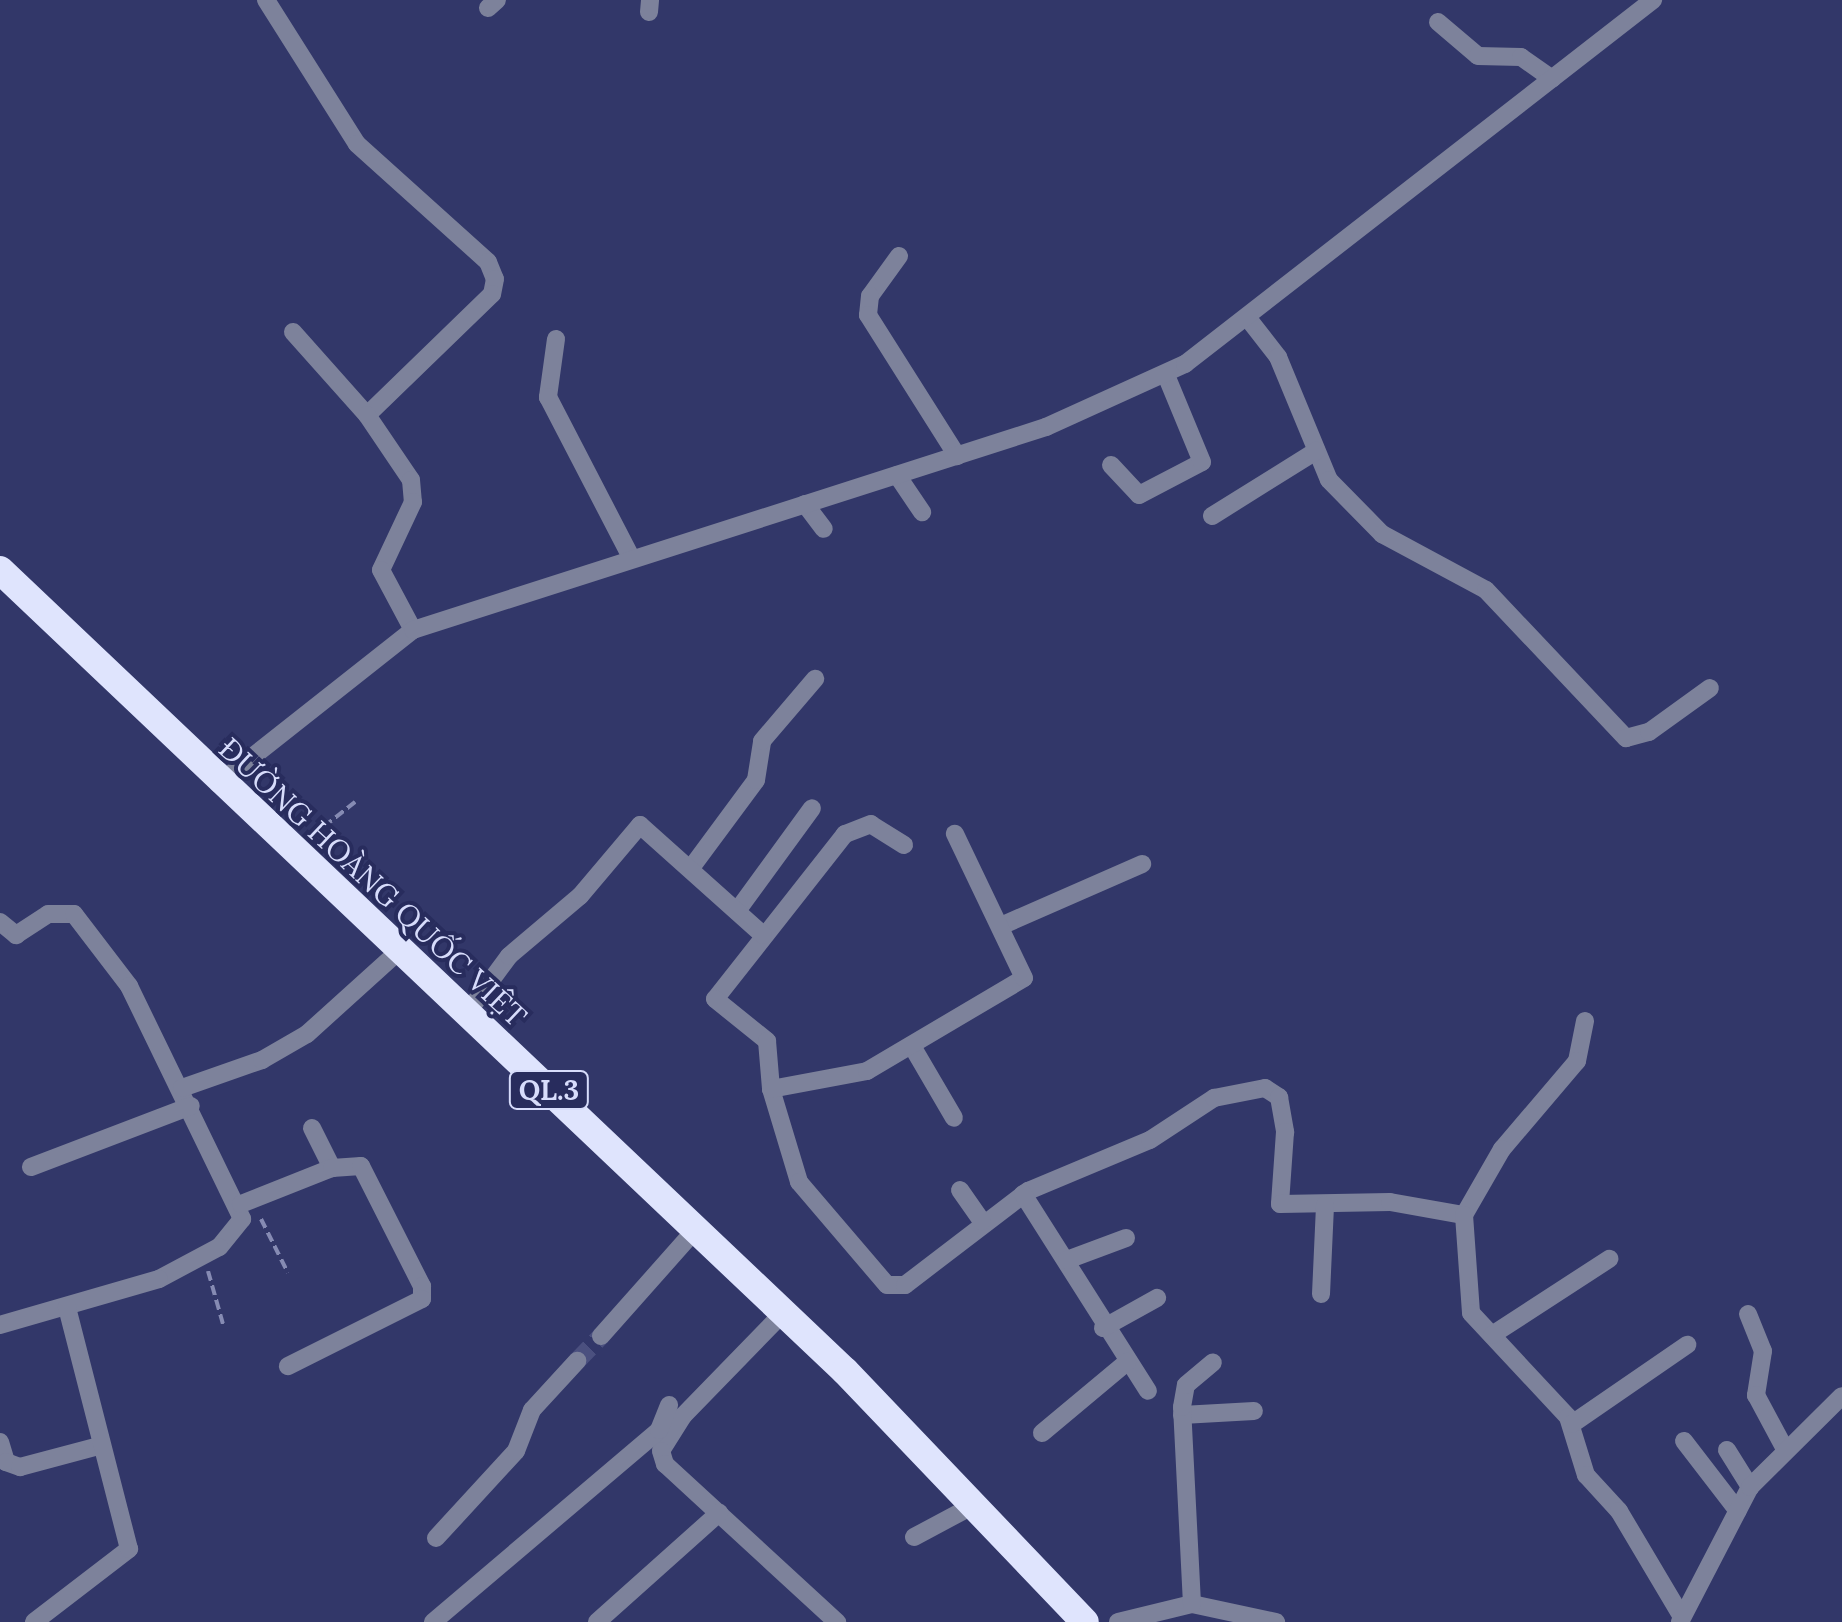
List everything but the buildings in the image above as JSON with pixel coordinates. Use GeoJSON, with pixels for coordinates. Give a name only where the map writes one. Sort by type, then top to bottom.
{"type":"FeatureCollection","features":[{"type":"Feature","properties":{"kind":"highway","name":"ĐƯỜNG HOÀNG QUỐC VIỆT"},"geometry":{"type":"LineString","coordinates":[[0,571],[218,784],[784,1312],[1085,1622]]}},
{"type":"Feature","properties":{"kind":"street"},"geometry":{"type":"LineString","coordinates":[[266,0],[357,144],[488,262],[495,279],[492,294],[367,415]]}},
{"type":"Feature","properties":{"kind":"street"},"geometry":{"type":"LineString","coordinates":[[218,784],[412,630],[956,456],[1166,375],[1250,322],[1653,0]]}},
{"type":"Feature","properties":{"kind":"street"},"geometry":{"type":"LineString","coordinates":[[1438,22],[1478,56],[1522,57],[1552,79]]}},
{"type":"Feature","properties":{"kind":"street"},"geometry":{"type":"LineString","coordinates":[[899,256],[870,296],[868,315],[956,456]]}},
{"type":"Feature","properties":{"kind":"street"},"geometry":{"type":"LineString","coordinates":[[1250,322],[1278,357],[1329,480],[1382,534],[1486,590],[1626,738],[1649,732],[1710,688]]}},
{"type":"Feature","properties":{"kind":"street"},"geometry":{"type":"LineString","coordinates":[[293,332],[367,415],[415,492],[380,570],[412,630]]}},
{"type":"Feature","properties":{"kind":"street"},"geometry":{"type":"LineString","coordinates":[[556,339],[548,397],[632,559]]}},
{"type":"Feature","properties":{"kind":"street"},"geometry":{"type":"LineString","coordinates":[[1111,465],[1138,496],[1202,462],[1166,375]]}},
{"type":"Feature","properties":{"kind":"street"},"geometry":{"type":"LineString","coordinates":[[1212,516],[1316,451]]}},
{"type":"Feature","properties":{"kind":"street"},"geometry":{"type":"LineString","coordinates":[[897,475],[922,512]]}},
{"type":"Feature","properties":{"kind":"street"},"geometry":{"type":"LineString","coordinates":[[806,504],[824,529]]}},
{"type":"Feature","properties":{"kind":"street"},"geometry":{"type":"LineString","coordinates":[[691,868],[756,780],[762,741],[815,678]]}},
{"type":"Feature","properties":{"kind":"street"},"geometry":{"type":"LineString","coordinates":[[737,911],[812,808]]}},
{"type":"Feature","properties":{"kind":"street"},"geometry":{"type":"LineString","coordinates":[[904,846],[871,824],[857,826],[763,935],[715,999],[767,1041],[771,1089],[798,1182],[887,1285],[905,1285],[982,1221],[1022,1194],[1150,1140],[1214,1098],[1265,1088],[1279,1098],[1286,1132],[1280,1204],[1390,1202],[1464,1215]]}},
{"type":"Feature","properties":{"kind":"street"},"geometry":{"type":"LineString","coordinates":[[467,1013],[509,956],[580,896],[632,830],[649,828],[763,935]]}},
{"type":"Feature","properties":{"kind":"street"},"geometry":{"type":"LineString","coordinates":[[771,1089],[867,1071],[1024,978],[1003,925],[956,834]]}},
{"type":"Feature","properties":{"kind":"street"},"geometry":{"type":"LineString","coordinates":[[1003,925],[1142,864]]}},
{"type":"Feature","properties":{"kind":"street"},"geometry":{"type":"LineString","coordinates":[[0,922],[16,935],[48,914],[74,914],[129,986],[246,1202]]}},
{"type":"Feature","properties":{"kind":"street"},"geometry":{"type":"LineString","coordinates":[[182,1088],[262,1060],[306,1034],[400,951]]}},
{"type":"Feature","properties":{"kind":"street"},"geometry":{"type":"LineString","coordinates":[[1586,1021],[1578,1061],[1502,1149],[1464,1215],[1471,1313],[1572,1424],[1586,1475],[1619,1511],[1681,1619]]}},
{"type":"Feature","properties":{"kind":"street"},"geometry":{"type":"LineString","coordinates":[[912,1046],[954,1118]]}},
{"type":"Feature","properties":{"kind":"street"},"geometry":{"type":"LineString","coordinates":[[31,1167],[191,1106]]}},
{"type":"Feature","properties":{"kind":"street"},"geometry":{"type":"LineString","coordinates":[[312,1128],[332,1168]]}},
{"type":"Feature","properties":{"kind":"street"},"geometry":{"type":"LineString","coordinates":[[0,1325],[143,1286],[204,1256],[234,1236],[246,1202],[332,1168],[355,1163],[366,1171],[422,1299],[288,1366]]}},
{"type":"Feature","properties":{"kind":"street"},"geometry":{"type":"LineString","coordinates":[[960,1190],[982,1221]]}},
{"type":"Feature","properties":{"kind":"street"},"geometry":{"type":"LineString","coordinates":[[1022,1194],[1067,1260],[1103,1328],[1148,1392]]}},
{"type":"Feature","properties":{"kind":"street"},"geometry":{"type":"LineString","coordinates":[[1322,1294],[1325,1206]]}},
{"type":"Feature","properties":{"kind":"street"},"geometry":{"type":"LineString","coordinates":[[601,1336],[697,1228]]}},
{"type":"Feature","properties":{"kind":"street"},"geometry":{"type":"LineString","coordinates":[[1067,1260],[1126,1238]]}},
{"type":"Feature","properties":{"kind":"street"},"geometry":{"type":"LineString","coordinates":[[1492,1335],[1609,1259]]}},
{"type":"Feature","properties":{"kind":"street"},"geometry":{"type":"LineString","coordinates":[[1103,1328],[1158,1298]]}},
{"type":"Feature","properties":{"kind":"street"},"geometry":{"type":"LineString","coordinates":[[34,1622],[128,1548],[67,1307]]}},
{"type":"Feature","properties":{"kind":"street"},"geometry":{"type":"LineString","coordinates":[[784,1312],[683,1416],[661,1451],[720,1513],[837,1622]]}},
{"type":"Feature","properties":{"kind":"street"},"geometry":{"type":"LineString","coordinates":[[1748,1314],[1763,1350],[1756,1394],[1785,1449]]}},
{"type":"Feature","properties":{"kind":"street"},"geometry":{"type":"LineString","coordinates":[[1572,1424],[1687,1345]]}},
{"type":"Feature","properties":{"kind":"street"},"geometry":{"type":"LineString","coordinates":[[436,1538],[516,1451],[532,1410],[577,1361]]}},
{"type":"Feature","properties":{"kind":"street"},"geometry":{"type":"LineString","coordinates":[[1042,1433],[1128,1362]]}},
{"type":"Feature","properties":{"kind":"street"},"geometry":{"type":"LineString","coordinates":[[1192,1604],[1182,1414],[1186,1385],[1213,1362]]}},
{"type":"Feature","properties":{"kind":"street"},"geometry":{"type":"LineString","coordinates":[[1681,1619],[1750,1488],[1842,1396]]}},
{"type":"Feature","properties":{"kind":"street"},"geometry":{"type":"LineString","coordinates":[[433,1622],[659,1430],[669,1405]]}},
{"type":"Feature","properties":{"kind":"street"},"geometry":{"type":"LineString","coordinates":[[1182,1414],[1254,1411]]}},
{"type":"Feature","properties":{"kind":"street"},"geometry":{"type":"LineString","coordinates":[[1684,1441],[1738,1510]]}},
{"type":"Feature","properties":{"kind":"street"},"geometry":{"type":"LineString","coordinates":[[0,1442],[6,1462],[20,1466],[100,1446]]}},
{"type":"Feature","properties":{"kind":"street"},"geometry":{"type":"LineString","coordinates":[[1727,1450],[1750,1488]]}},
{"type":"Feature","properties":{"kind":"street"},"geometry":{"type":"LineString","coordinates":[[914,1537],[974,1505]]}},
{"type":"Feature","properties":{"kind":"street"},"geometry":{"type":"LineString","coordinates":[[597,1622],[720,1513]]}},
{"type":"Feature","properties":{"kind":"street"},"geometry":{"type":"LineString","coordinates":[[1118,1622],[1192,1604],[1276,1622]]}},
{"type":"Feature","properties":{"kind":"path"},"geometry":{"type":"LineString","coordinates":[[292,852],[355,802]]}},
{"type":"Feature","properties":{"kind":"path"},"geometry":{"type":"LineString","coordinates":[[246,1202],[288,1273]]}},
{"type":"Feature","properties":{"kind":"path"},"geometry":{"type":"LineString","coordinates":[[204,1256],[223,1324]]}},
{"type":"Feature","properties":{"kind":"tunnel"},"geometry":{"type":"LineString","coordinates":[[577,1361],[601,1336]]}}]}
